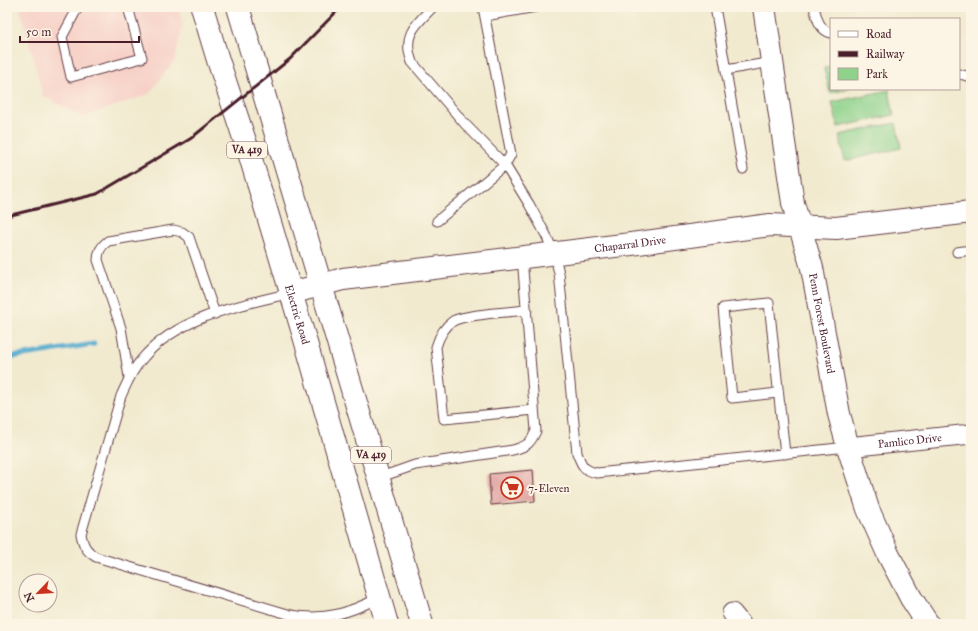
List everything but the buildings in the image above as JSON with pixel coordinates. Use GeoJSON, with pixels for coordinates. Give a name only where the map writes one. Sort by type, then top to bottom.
{"type":"FeatureCollection","features":[{"type":"Feature","properties":{"kind":"street","name":"Electric Road"},"geometry":{"type":"LineString","coordinates":[[202,7],[250,156],[387,624]]}},
{"type":"Feature","properties":{"kind":"street","name":"VA 419"},"geometry":{"type":"LineString","coordinates":[[238,7],[422,624]]}},
{"type":"Feature","properties":{"kind":"street","name":"Penn Forest Boulevard"},"geometry":{"type":"LineString","coordinates":[[764,7],[793,203],[812,268],[839,414],[848,448],[868,509],[888,554],[911,598],[928,624]]}},
{"type":"Feature","properties":{"kind":"street","name":"Chaparral Drive"},"geometry":{"type":"LineString","coordinates":[[291,293],[343,279],[631,244],[770,225],[836,228],[971,212]]}},
{"type":"Feature","properties":{"kind":"street","name":"Pamlico Drive"},"geometry":{"type":"LineString","coordinates":[[848,448],[971,434]]}},
{"type":"Feature","properties":{"kind":"lane"},"geometry":{"type":"LineString","coordinates":[[79,8],[62,37],[70,77],[142,58],[128,7]]}},
{"type":"Feature","properties":{"kind":"lane"},"geometry":{"type":"LineString","coordinates":[[433,7],[415,25],[410,34],[408,52],[412,62],[465,124],[505,165],[546,234],[554,253],[558,273],[577,453],[581,463],[587,471],[597,473],[848,448]]}},
{"type":"Feature","properties":{"kind":"lane"},"geometry":{"type":"LineString","coordinates":[[437,221],[505,165],[511,154],[484,12],[536,7]]}},
{"type":"Feature","properties":{"kind":"lane"},"geometry":{"type":"LineString","coordinates":[[715,7],[743,169]]}},
{"type":"Feature","properties":{"kind":"lane"},"geometry":{"type":"LineString","coordinates":[[814,7],[817,21],[820,26],[830,33]]}},
{"type":"Feature","properties":{"kind":"lane"},"geometry":{"type":"LineString","coordinates":[[726,70],[772,62]]}},
{"type":"Feature","properties":{"kind":"lane"},"geometry":{"type":"LineString","coordinates":[[960,74],[971,77]]}},
{"type":"Feature","properties":{"kind":"lane"},"geometry":{"type":"LineString","coordinates":[[129,378],[121,328],[98,260],[98,252],[102,245],[108,241],[173,230],[182,232],[189,237],[215,314]]}},
{"type":"Feature","properties":{"kind":"lane"},"geometry":{"type":"LineString","coordinates":[[957,252],[971,250]]}},
{"type":"Feature","properties":{"kind":"lane"},"geometry":{"type":"LineString","coordinates":[[378,478],[415,465],[513,450],[524,447],[531,441],[536,431],[522,257]]}},
{"type":"Feature","properties":{"kind":"lane"},"geometry":{"type":"LineString","coordinates":[[291,293],[237,306],[177,330],[160,341],[142,359],[129,378],[121,396],[81,534],[83,544],[88,552],[96,557],[291,615],[306,617],[335,615],[363,606],[379,598]]}},
{"type":"Feature","properties":{"kind":"lane"},"geometry":{"type":"LineString","coordinates":[[778,393],[732,398],[723,308],[769,303],[785,454]]}},
{"type":"Feature","properties":{"kind":"lane"},"geometry":{"type":"LineString","coordinates":[[527,310],[463,317],[452,321],[443,330],[436,347],[444,419],[534,410]]}},
{"type":"Feature","properties":{"kind":"shaded area"},"geometry":{"type":"Polygon","coordinates":[[[20,7],[178,7],[183,25],[175,60],[149,94],[83,117],[43,96],[20,7]]]}},
{"type":"Feature","properties":{"kind":"green space"},"geometry":{"type":"Polygon","coordinates":[[[830,66],[830,90],[845,90],[830,93],[824,68],[830,66]]]}},
{"type":"Feature","properties":{"kind":"green space"},"geometry":{"type":"Polygon","coordinates":[[[889,90],[894,115],[838,127],[832,102],[889,90]]]}},
{"type":"Feature","properties":{"kind":"green space"},"geometry":{"type":"Polygon","coordinates":[[[896,123],[901,148],[845,161],[839,135],[896,123]]]}},
{"type":"Feature","properties":{"kind":"waterway"},"geometry":{"type":"LineString","coordinates":[[7,356],[11,357],[94,344]]}},
{"type":"Feature","properties":{"kind":"railway"},"geometry":{"type":"LineString","coordinates":[[7,216],[97,194],[190,139],[290,59],[341,7]]}},
{"type":"Feature","properties":{"kind":"place","name":"7-Eleven"},"geometry":{"type":"Point","coordinates":[512,488]}}]}
